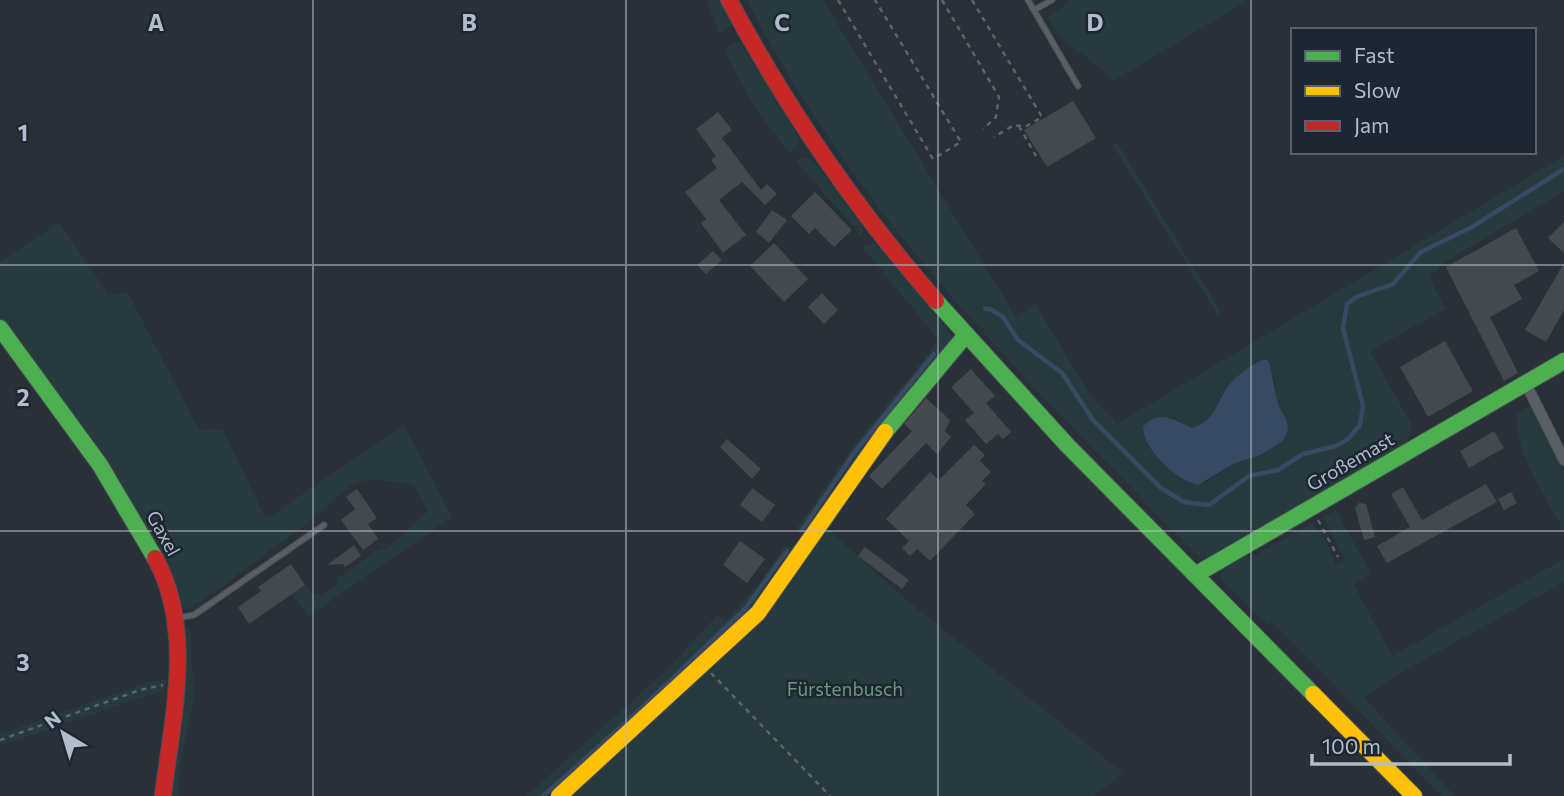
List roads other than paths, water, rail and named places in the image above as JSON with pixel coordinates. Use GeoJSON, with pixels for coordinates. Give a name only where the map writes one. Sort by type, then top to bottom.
{"type":"FeatureCollection","features":[{"type":"Feature","properties":{"kind":"street"},"geometry":{"type":"LineString","coordinates":[[729,0],[782,96],[821,156],[867,218],[965,336],[1036,413],[1414,796]]}},
{"type":"Feature","properties":{"kind":"street","name":"Gaxel"},"geometry":{"type":"LineString","coordinates":[[0,328],[81,437],[164,576],[175,619],[177,683],[163,796]]}},
{"type":"Feature","properties":{"kind":"street"},"geometry":{"type":"LineString","coordinates":[[559,796],[758,614],[857,468],[907,403],[965,336]]}},
{"type":"Feature","properties":{"kind":"street","name":"Großemast"},"geometry":{"type":"LineString","coordinates":[[1195,575],[1564,361]]}},
{"type":"Feature","properties":{"kind":"street"},"geometry":{"type":"LineString","coordinates":[[1526,384],[1564,460]]}},
{"type":"Feature","properties":{"kind":"lane"},"geometry":{"type":"LineString","coordinates":[[1028,0],[1078,86]]}},
{"type":"Feature","properties":{"kind":"lane"},"geometry":{"type":"LineString","coordinates":[[1034,10],[1052,0]]}},
{"type":"Feature","properties":{"kind":"lane"},"geometry":{"type":"LineString","coordinates":[[175,619],[194,615],[324,525]]}},
{"type":"Feature","properties":{"kind":"water"},"geometry":{"type":"Polygon","coordinates":[[[1265,359],[1269,362],[1278,404],[1287,421],[1288,430],[1283,441],[1260,455],[1233,464],[1198,485],[1171,471],[1149,445],[1143,427],[1161,417],[1173,419],[1192,428],[1199,425],[1213,413],[1232,382],[1248,368],[1265,359]]]}},
{"type":"Feature","properties":{"kind":"waterway"},"geometry":{"type":"LineString","coordinates":[[985,309],[1003,317],[1018,340],[1062,373],[1093,420],[1161,488],[1184,502],[1209,505],[1249,476],[1278,470],[1303,454],[1336,446],[1348,439],[1360,425],[1363,406],[1343,328],[1347,304],[1356,297],[1393,284],[1421,252],[1472,227],[1564,169]]}},
{"type":"Feature","properties":{"kind":"waterway"},"geometry":{"type":"LineString","coordinates":[[802,530],[854,453],[934,354]]}},
{"type":"Feature","properties":{"kind":"waterway"},"geometry":{"type":"LineString","coordinates":[[543,796],[632,717],[745,609],[787,551]]}},
{"type":"Feature","properties":{"kind":"park label","name":"Fürstenbusch"},"geometry":{"type":"Point","coordinates":[845,688]}}]}
